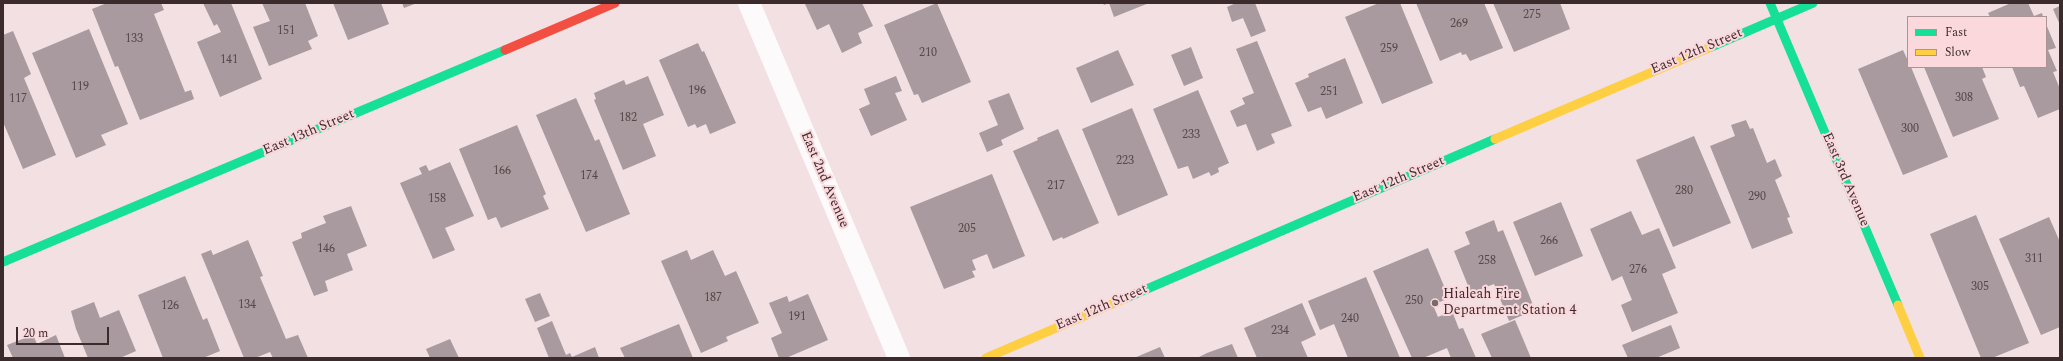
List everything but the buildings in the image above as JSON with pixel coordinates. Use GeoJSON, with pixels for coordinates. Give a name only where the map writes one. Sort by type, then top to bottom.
{"type":"FeatureCollection","features":[{"type":"Feature","properties":{"kind":"street","name":"East 13th Street"},"geometry":{"type":"LineString","coordinates":[[3,262],[615,3]]}},
{"type":"Feature","properties":{"kind":"street","name":"East 2nd Avenue"},"geometry":{"type":"LineString","coordinates":[[749,3],[900,358]]}},
{"type":"Feature","properties":{"kind":"street","name":"East 3rd Avenue"},"geometry":{"type":"LineString","coordinates":[[1770,3],[1920,358]]}},
{"type":"Feature","properties":{"kind":"street","name":"East 12th Street"},"geometry":{"type":"LineString","coordinates":[[986,358],[1813,3]]}},
{"type":"Feature","properties":{"kind":"traffic: fast"},"geometry":{"type":"LineString","coordinates":[[1770,3],[1898,305]]}},
{"type":"Feature","properties":{"kind":"traffic: fast"},"geometry":{"type":"LineString","coordinates":[[1711,47],[1813,3]]}},
{"type":"Feature","properties":{"kind":"traffic: fast"},"geometry":{"type":"LineString","coordinates":[[3,262],[505,50]]}},
{"type":"Feature","properties":{"kind":"traffic: fast"},"geometry":{"type":"LineString","coordinates":[[1126,298],[1495,139]]}},
{"type":"Feature","properties":{"kind":"traffic: slow"},"geometry":{"type":"LineString","coordinates":[[1495,139],[1711,47]]}},
{"type":"Feature","properties":{"kind":"traffic: slow"},"geometry":{"type":"LineString","coordinates":[[986,358],[1126,298]]}},
{"type":"Feature","properties":{"kind":"traffic: slow"},"geometry":{"type":"LineString","coordinates":[[1898,305],[1920,358]]}},
{"type":"Feature","properties":{"kind":"traffic: jam"},"geometry":{"type":"LineString","coordinates":[[505,50],[615,3]]}},
{"type":"Feature","properties":{"kind":"place","name":"Hialeah Fire Department Station 4"},"geometry":{"type":"Point","coordinates":[1435,303]}}]}
